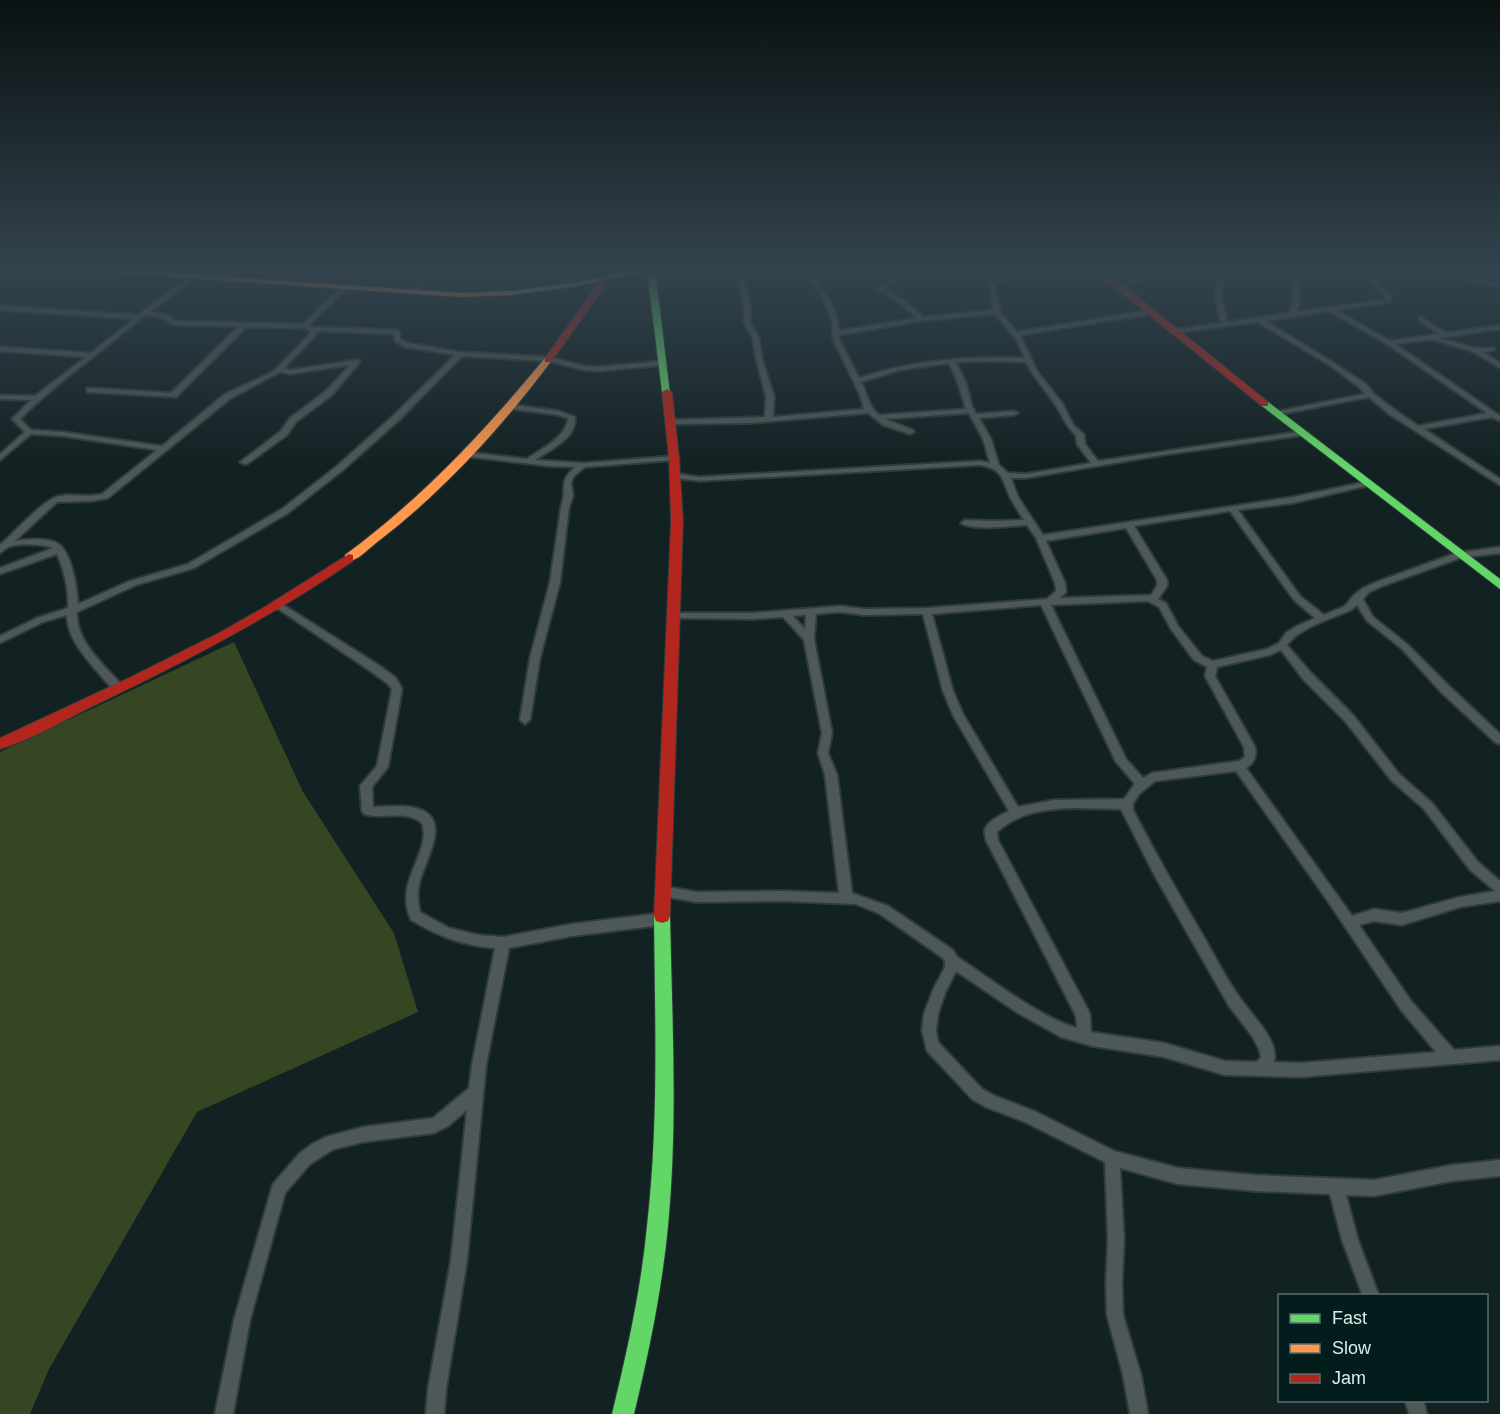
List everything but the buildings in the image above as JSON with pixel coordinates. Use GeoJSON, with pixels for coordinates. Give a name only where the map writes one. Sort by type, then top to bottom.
{"type":"FeatureCollection","features":[{"type":"Feature","properties":{"kind":"street"},"geometry":{"type":"LineString","coordinates":[[117,335],[37,398],[16,419],[29,432],[63,434],[163,448]]}},
{"type":"Feature","properties":{"kind":"street"},"geometry":{"type":"LineString","coordinates":[[90,390],[173,395],[234,335]]}},
{"type":"Feature","properties":{"kind":"street"},"geometry":{"type":"LineString","coordinates":[[3,547],[50,503],[65,497],[95,499],[105,496],[228,396],[267,378],[313,335]]}},
{"type":"Feature","properties":{"kind":"street"},"geometry":{"type":"LineString","coordinates":[[397,335],[397,340],[405,345],[460,354],[549,359],[584,368],[599,369],[663,363]]}},
{"type":"Feature","properties":{"kind":"street"},"geometry":{"type":"LineString","coordinates":[[0,744],[181,657],[277,604],[354,555],[414,505],[466,454],[510,406],[569,335]]}},
{"type":"Feature","properties":{"kind":"street"},"geometry":{"type":"LineString","coordinates":[[624,1414],[641,1340],[660,1199],[662,891],[678,476],[658,335]]}},
{"type":"Feature","properties":{"kind":"street"},"geometry":{"type":"LineString","coordinates":[[754,335],[770,396],[769,420]]}},
{"type":"Feature","properties":{"kind":"street"},"geometry":{"type":"LineString","coordinates":[[835,335],[869,411],[910,432]]}},
{"type":"Feature","properties":{"kind":"street"},"geometry":{"type":"LineString","coordinates":[[1016,335],[1071,427],[1080,434],[1081,444],[1097,465]]}},
{"type":"Feature","properties":{"kind":"street"},"geometry":{"type":"LineString","coordinates":[[1178,335],[1500,585]]}},
{"type":"Feature","properties":{"kind":"street"},"geometry":{"type":"LineString","coordinates":[[1284,335],[1355,380],[1370,396],[1500,483]]}},
{"type":"Feature","properties":{"kind":"street"},"geometry":{"type":"LineString","coordinates":[[1375,335],[1496,413],[1500,419]]}},
{"type":"Feature","properties":{"kind":"street"},"geometry":{"type":"LineString","coordinates":[[1389,343],[1445,335]]}},
{"type":"Feature","properties":{"kind":"street"},"geometry":{"type":"LineString","coordinates":[[1432,338],[1475,350],[1500,366]]}},
{"type":"Feature","properties":{"kind":"street"},"geometry":{"type":"LineString","coordinates":[[0,349],[92,355]]}},
{"type":"Feature","properties":{"kind":"street"},"geometry":{"type":"LineString","coordinates":[[1475,350],[1492,349]]}},
{"type":"Feature","properties":{"kind":"street"},"geometry":{"type":"LineString","coordinates":[[0,640],[40,620],[73,610],[133,584],[191,566],[285,510],[356,454],[460,354]]}},
{"type":"Feature","properties":{"kind":"street"},"geometry":{"type":"LineString","coordinates":[[857,381],[904,366],[951,360],[975,358],[1030,360]]}},
{"type":"Feature","properties":{"kind":"street"},"geometry":{"type":"LineString","coordinates":[[951,360],[995,466],[1006,475],[1014,497],[1040,537],[1060,583],[1061,592],[1047,603]]}},
{"type":"Feature","properties":{"kind":"street"},"geometry":{"type":"LineString","coordinates":[[244,462],[284,433],[293,420],[329,393],[357,362],[290,372],[278,369]]}},
{"type":"Feature","properties":{"kind":"street"},"geometry":{"type":"LineString","coordinates":[[1279,414],[1370,396]]}},
{"type":"Feature","properties":{"kind":"street"},"geometry":{"type":"LineString","coordinates":[[0,397],[37,398]]}},
{"type":"Feature","properties":{"kind":"street"},"geometry":{"type":"LineString","coordinates":[[510,406],[559,413],[571,417],[572,421],[567,435],[530,460]]}},
{"type":"Feature","properties":{"kind":"street"},"geometry":{"type":"LineString","coordinates":[[671,422],[769,420],[869,411]]}},
{"type":"Feature","properties":{"kind":"street"},"geometry":{"type":"LineString","coordinates":[[877,417],[1014,413]]}},
{"type":"Feature","properties":{"kind":"street"},"geometry":{"type":"LineString","coordinates":[[1419,428],[1496,413]]}},
{"type":"Feature","properties":{"kind":"street"},"geometry":{"type":"LineString","coordinates":[[0,458],[29,432]]}},
{"type":"Feature","properties":{"kind":"street"},"geometry":{"type":"LineString","coordinates":[[1006,475],[1026,476],[1208,445],[1304,433]]}},
{"type":"Feature","properties":{"kind":"street"},"geometry":{"type":"LineString","coordinates":[[466,454],[583,465],[675,458]]}},
{"type":"Feature","properties":{"kind":"street"},"geometry":{"type":"LineString","coordinates":[[678,476],[700,479],[980,463],[995,466]]}},
{"type":"Feature","properties":{"kind":"street"},"geometry":{"type":"LineString","coordinates":[[525,720],[536,658],[555,582],[565,507],[569,496],[567,482],[571,475],[583,465]]}},
{"type":"Feature","properties":{"kind":"street"},"geometry":{"type":"LineString","coordinates":[[1040,537],[1047,538],[1293,500],[1367,483]]}},
{"type":"Feature","properties":{"kind":"street"},"geometry":{"type":"LineString","coordinates":[[1232,508],[1296,598],[1323,619]]}},
{"type":"Feature","properties":{"kind":"street"},"geometry":{"type":"LineString","coordinates":[[965,523],[1029,522]]}},
{"type":"Feature","properties":{"kind":"street"},"geometry":{"type":"LineString","coordinates":[[1129,525],[1162,580],[1162,586],[1154,599]]}},
{"type":"Feature","properties":{"kind":"street"},"geometry":{"type":"LineString","coordinates":[[3,547],[28,542],[50,544],[59,550],[72,589],[72,626],[82,644],[118,688]]}},
{"type":"Feature","properties":{"kind":"street"},"geometry":{"type":"LineString","coordinates":[[674,615],[711,617],[811,613],[840,609],[872,612],[927,610],[1140,597],[1154,599],[1163,605],[1174,627],[1191,650],[1198,658],[1212,665],[1260,655],[1282,645],[1289,635],[1348,608],[1357,597],[1374,587],[1460,555],[1500,549]]}},
{"type":"Feature","properties":{"kind":"street"},"geometry":{"type":"LineString","coordinates":[[0,571],[59,550]]}},
{"type":"Feature","properties":{"kind":"street"},"geometry":{"type":"LineString","coordinates":[[1059,595],[1071,600]]}},
{"type":"Feature","properties":{"kind":"street"},"geometry":{"type":"LineString","coordinates":[[1357,597],[1370,619],[1404,646],[1445,689],[1500,740]]}},
{"type":"Feature","properties":{"kind":"street"},"geometry":{"type":"LineString","coordinates":[[1047,603],[1096,713],[1122,762],[1142,783]]}},
{"type":"Feature","properties":{"kind":"street"},"geometry":{"type":"LineString","coordinates":[[277,604],[376,669],[392,681],[397,689],[382,767],[366,786],[366,806],[368,811],[374,812],[413,812],[423,815],[429,825],[430,837],[413,882],[411,902],[415,916],[446,933],[478,941],[503,943],[572,930],[662,919]]}},
{"type":"Feature","properties":{"kind":"street"},"geometry":{"type":"LineString","coordinates":[[927,610],[948,691],[958,715],[1016,813]]}},
{"type":"Feature","properties":{"kind":"street"},"geometry":{"type":"LineString","coordinates":[[811,613],[809,639],[827,733],[823,753],[831,775],[846,898]]}},
{"type":"Feature","properties":{"kind":"street"},"geometry":{"type":"LineString","coordinates":[[786,614],[809,639]]}},
{"type":"Feature","properties":{"kind":"street"},"geometry":{"type":"LineString","coordinates":[[1282,645],[1306,676],[1349,718],[1395,777],[1428,806],[1474,866],[1500,888]]}},
{"type":"Feature","properties":{"kind":"street"},"geometry":{"type":"LineString","coordinates":[[1212,665],[1210,676],[1214,687],[1251,749],[1250,759],[1239,766],[1152,777],[1142,783],[1127,804],[1128,816],[1234,1001],[1266,1047],[1268,1059],[1260,1069]]}},
{"type":"Feature","properties":{"kind":"street"},"geometry":{"type":"LineString","coordinates":[[1239,766],[1350,922],[1381,973],[1410,1012],[1451,1057]]}},
{"type":"Feature","properties":{"kind":"street"},"geometry":{"type":"LineString","coordinates":[[1084,1036],[1083,1015],[1079,1006],[992,840],[991,830],[996,824],[1016,813],[1039,806],[1127,804]]}},
{"type":"Feature","properties":{"kind":"street"},"geometry":{"type":"LineString","coordinates":[[662,891],[711,898],[754,895],[846,898],[873,904],[948,954],[952,961],[1061,1030],[1164,1050],[1226,1068],[1301,1070],[1500,1053]]}},
{"type":"Feature","properties":{"kind":"street"},"geometry":{"type":"LineString","coordinates":[[1350,922],[1374,915],[1402,919],[1461,902],[1500,896]]}},
{"type":"Feature","properties":{"kind":"street"},"geometry":{"type":"LineString","coordinates":[[435,1414],[459,1260],[479,1065],[503,943]]}},
{"type":"Feature","properties":{"kind":"street"},"geometry":{"type":"LineString","coordinates":[[952,961],[933,1004],[928,1036],[932,1046],[977,1094],[1029,1116],[1112,1158],[1178,1176],[1208,1180],[1374,1188],[1452,1173],[1500,1168]]}},
{"type":"Feature","properties":{"kind":"street"},"geometry":{"type":"LineString","coordinates":[[224,1414],[242,1320],[279,1189],[288,1176],[303,1160],[324,1145],[348,1136],[436,1126],[477,1091]]}},
{"type":"Feature","properties":{"kind":"street"},"geometry":{"type":"LineString","coordinates":[[1112,1158],[1116,1239],[1115,1315],[1132,1375],[1139,1414]]}},
{"type":"Feature","properties":{"kind":"street"},"geometry":{"type":"LineString","coordinates":[[1336,1186],[1350,1240],[1370,1294]]}},
{"type":"Feature","properties":{"kind":"green space"},"geometry":{"type":"Polygon","coordinates":[[[234,642],[303,792],[394,933],[418,1012],[197,1112],[49,1369],[30,1414],[0,1414],[0,752],[234,642]]]}},
{"type":"Feature","properties":{"kind":"traffic: fast"},"geometry":{"type":"LineString","coordinates":[[660,335],[667,392]]}},
{"type":"Feature","properties":{"kind":"traffic: fast"},"geometry":{"type":"LineString","coordinates":[[1265,404],[1500,585]]}},
{"type":"Feature","properties":{"kind":"traffic: fast"},"geometry":{"type":"LineString","coordinates":[[623,1414],[646,1307],[660,1199],[664,1093],[662,916]]}},
{"type":"Feature","properties":{"kind":"traffic: slow"},"geometry":{"type":"LineString","coordinates":[[349,558],[430,491],[479,441],[548,360]]}},
{"type":"Feature","properties":{"kind":"traffic: jam"},"geometry":{"type":"LineString","coordinates":[[548,360],[566,335]]}},
{"type":"Feature","properties":{"kind":"traffic: jam"},"geometry":{"type":"LineString","coordinates":[[1179,335],[1265,404]]}},
{"type":"Feature","properties":{"kind":"traffic: jam"},"geometry":{"type":"LineString","coordinates":[[662,916],[677,521],[674,458],[667,392]]}},
{"type":"Feature","properties":{"kind":"traffic: jam"},"geometry":{"type":"LineString","coordinates":[[0,744],[224,636],[349,558]]}}]}
